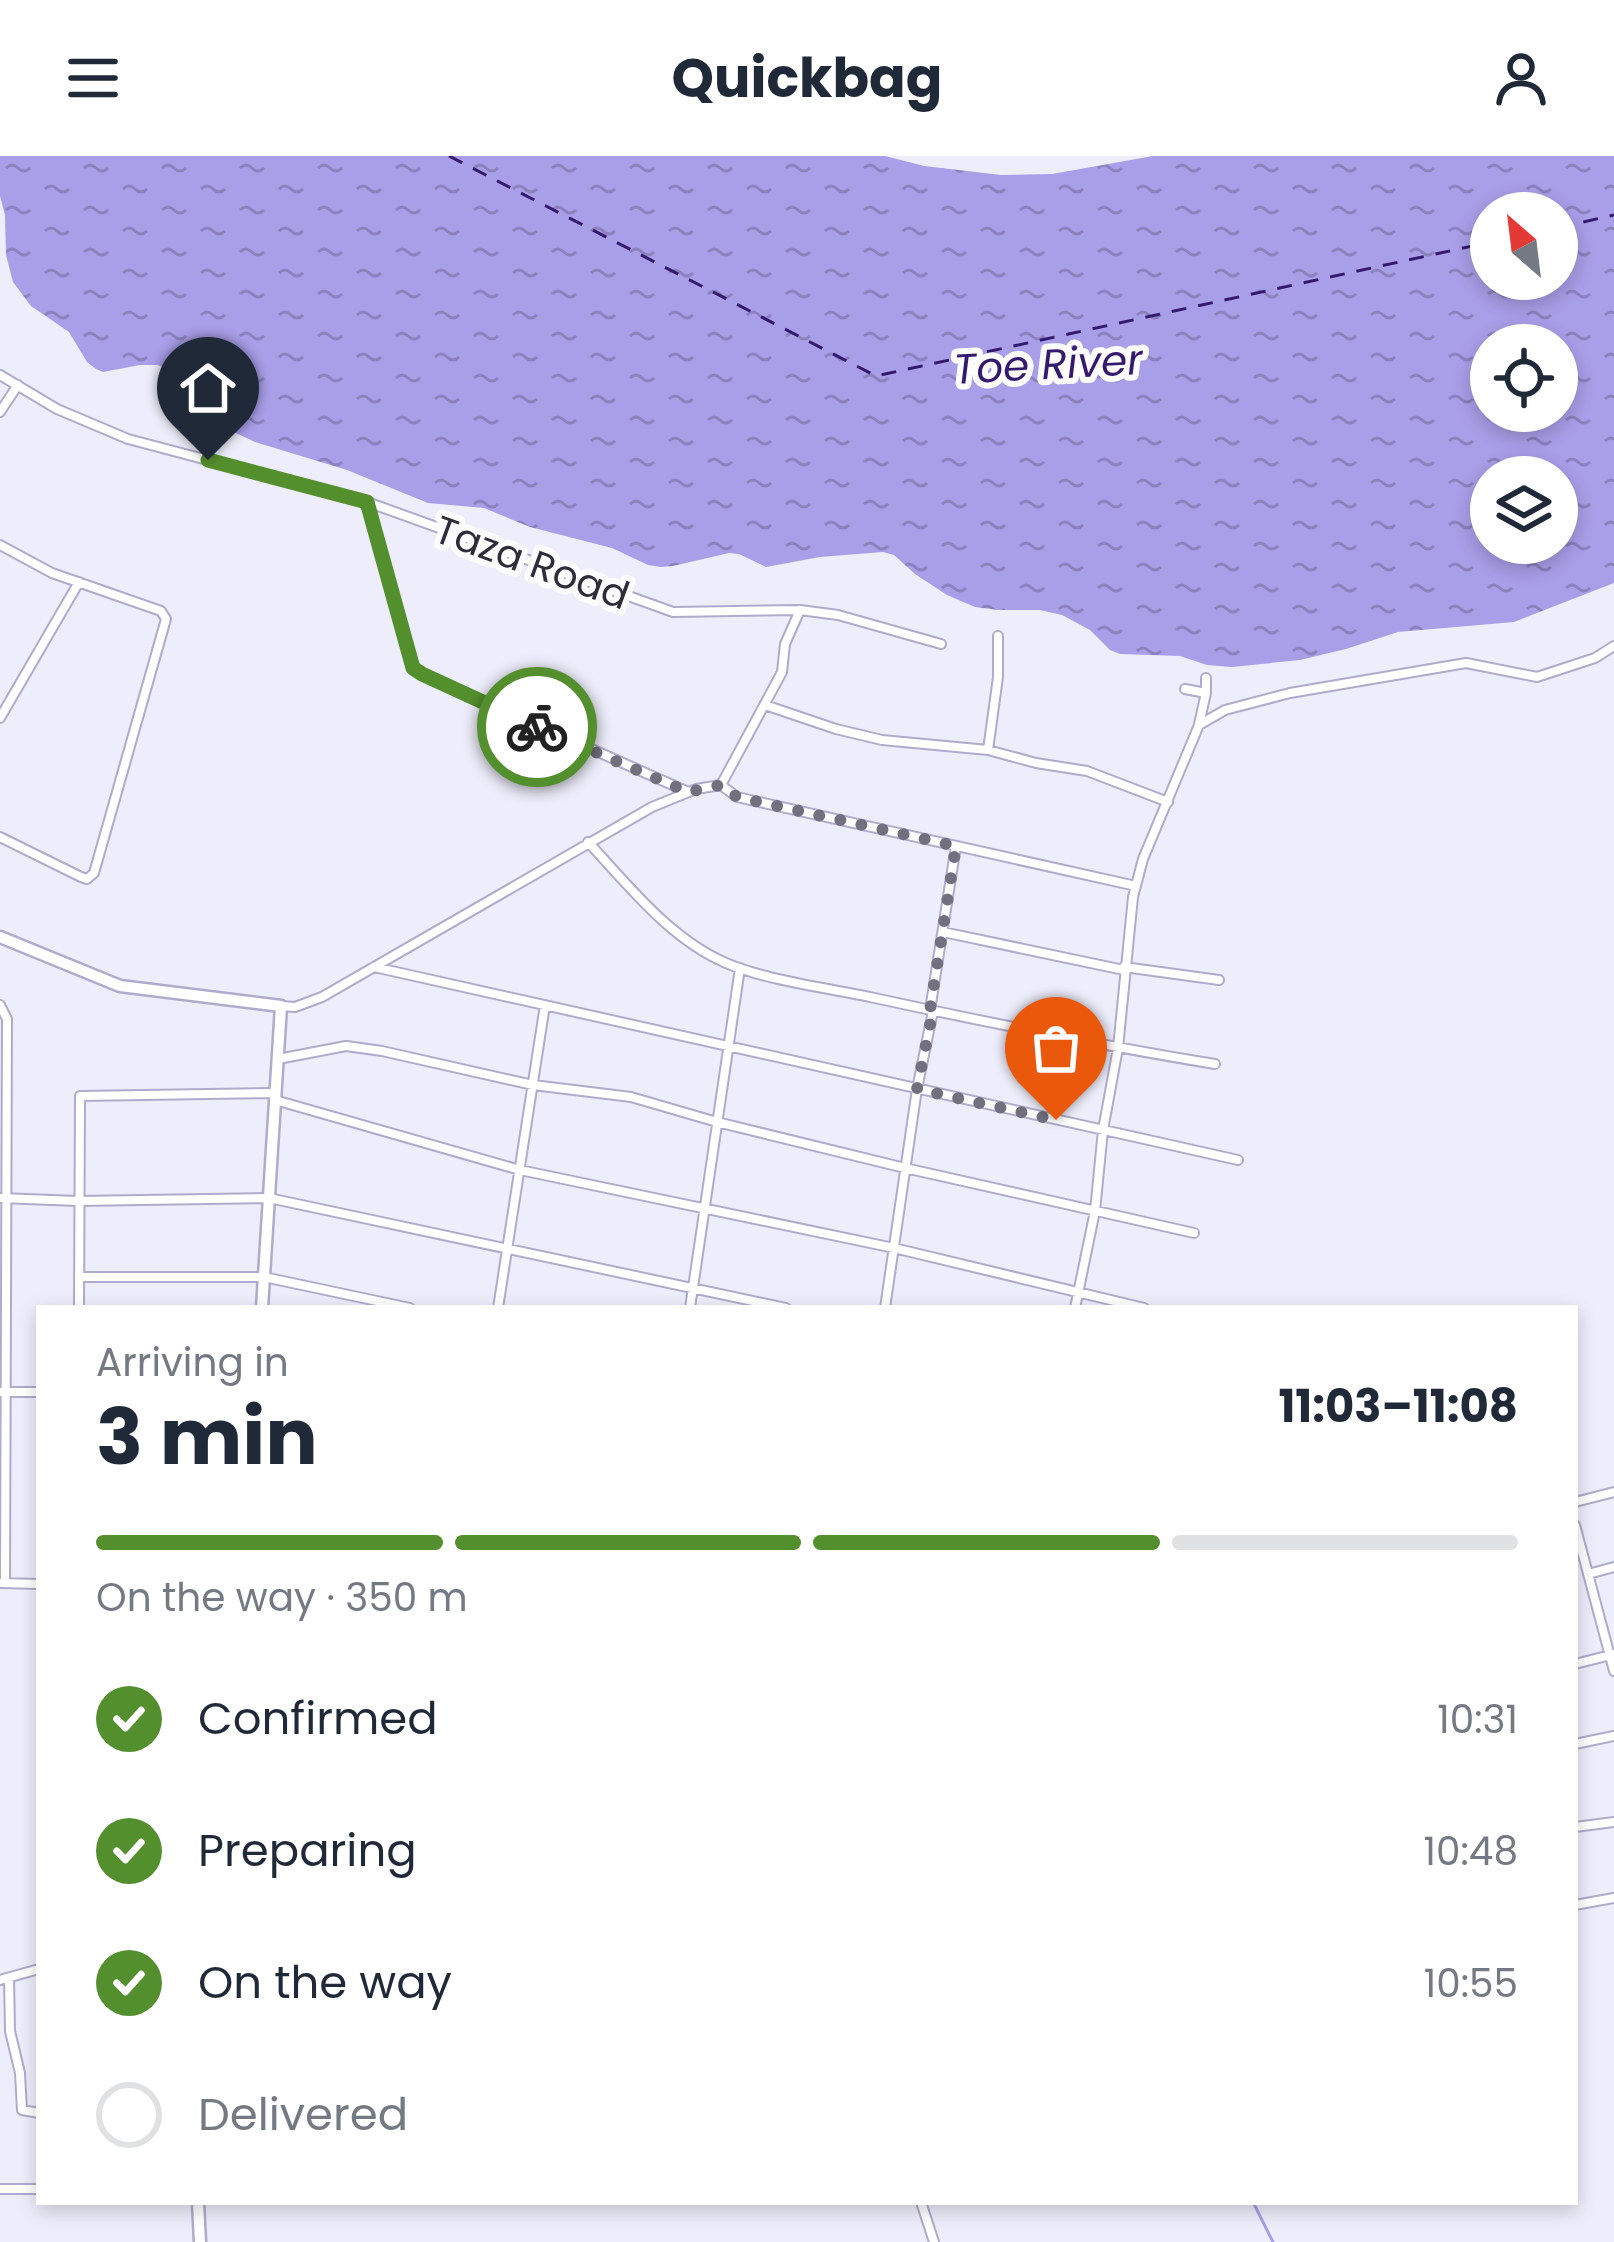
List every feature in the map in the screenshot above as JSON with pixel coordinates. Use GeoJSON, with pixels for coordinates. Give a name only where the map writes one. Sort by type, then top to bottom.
{"type":"FeatureCollection","features":[{"type":"Feature","properties":{"kind":"street","name":"Taza Road"},"geometry":{"type":"LineString","coordinates":[[0,375],[57,409],[128,439],[367,502],[673,612],[800,610],[838,615],[941,644]]}},
{"type":"Feature","properties":{"kind":"street"},"geometry":{"type":"LineString","coordinates":[[0,412],[18,386]]}},
{"type":"Feature","properties":{"kind":"street"},"geometry":{"type":"LineString","coordinates":[[367,502],[416,671],[688,792]]}},
{"type":"Feature","properties":{"kind":"street"},"geometry":{"type":"LineString","coordinates":[[0,545],[52,573],[161,611],[166,619],[91,877],[81,878],[0,837]]}},
{"type":"Feature","properties":{"kind":"street"},"geometry":{"type":"LineString","coordinates":[[0,718],[79,582]]}},
{"type":"Feature","properties":{"kind":"street"},"geometry":{"type":"LineString","coordinates":[[0,937],[120,986],[295,1007],[322,997],[652,807],[721,785],[782,672],[785,644],[800,610]]}},
{"type":"Feature","properties":{"kind":"street"},"geometry":{"type":"LineString","coordinates":[[988,750],[998,636]]}},
{"type":"Feature","properties":{"kind":"street"},"geometry":{"type":"LineString","coordinates":[[1199,725],[1225,710],[1290,693],[1466,662],[1538,677],[1614,646]]}},
{"type":"Feature","properties":{"kind":"street"},"geometry":{"type":"LineString","coordinates":[[1075,1305],[1095,1210],[1136,886],[1199,725],[1206,678]]}},
{"type":"Feature","properties":{"kind":"street"},"geometry":{"type":"LineString","coordinates":[[1185,689],[1206,693]]}},
{"type":"Feature","properties":{"kind":"street"},"geometry":{"type":"LineString","coordinates":[[766,705],[882,740],[988,750],[1087,772],[1168,802]]}},
{"type":"Feature","properties":{"kind":"street"},"geometry":{"type":"LineString","coordinates":[[721,785],[737,797],[1136,886]]}},
{"type":"Feature","properties":{"kind":"street"},"geometry":{"type":"LineString","coordinates":[[588,842],[665,923],[692,944],[740,968],[1215,1064]]}},
{"type":"Feature","properties":{"kind":"street"},"geometry":{"type":"LineString","coordinates":[[933,1010],[956,846]]}},
{"type":"Feature","properties":{"kind":"street"},"geometry":{"type":"LineString","coordinates":[[943,932],[1124,968],[1219,980]]}},
{"type":"Feature","properties":{"kind":"street"},"geometry":{"type":"LineString","coordinates":[[372,967],[1238,1160]]}},
{"type":"Feature","properties":{"kind":"street"},"geometry":{"type":"LineString","coordinates":[[690,1305],[740,968]]}},
{"type":"Feature","properties":{"kind":"street"},"geometry":{"type":"LineString","coordinates":[[0,1005],[7,1019],[3,1583],[36,1584]]}},
{"type":"Feature","properties":{"kind":"street"},"geometry":{"type":"LineString","coordinates":[[498,1305],[545,1005]]}},
{"type":"Feature","properties":{"kind":"street"},"geometry":{"type":"LineString","coordinates":[[262,1305],[281,1006]]}},
{"type":"Feature","properties":{"kind":"street"},"geometry":{"type":"LineString","coordinates":[[885,1305],[933,1010]]}},
{"type":"Feature","properties":{"kind":"street"},"geometry":{"type":"LineString","coordinates":[[277,1060],[346,1046],[533,1085],[631,1097],[905,1168],[1194,1233]]}},
{"type":"Feature","properties":{"kind":"street"},"geometry":{"type":"LineString","coordinates":[[79,1305],[80,1096],[275,1097],[520,1170],[894,1248],[1131,1305]]}},
{"type":"Feature","properties":{"kind":"street"},"geometry":{"type":"LineString","coordinates":[[4,1198],[269,1198],[772,1305]]}},
{"type":"Feature","properties":{"kind":"street"},"geometry":{"type":"LineString","coordinates":[[79,1276],[264,1276],[396,1305]]}},
{"type":"Feature","properties":{"kind":"street"},"geometry":{"type":"LineString","coordinates":[[3,1392],[36,1392]]}},
{"type":"Feature","properties":{"kind":"street"},"geometry":{"type":"LineString","coordinates":[[1578,1501],[1614,1492]]}},
{"type":"Feature","properties":{"kind":"street"},"geometry":{"type":"LineString","coordinates":[[1578,1536],[1614,1671]]}},
{"type":"Feature","properties":{"kind":"street"},"geometry":{"type":"LineString","coordinates":[[1588,1574],[1614,1567]]}},
{"type":"Feature","properties":{"kind":"street"},"geometry":{"type":"LineString","coordinates":[[1578,1663],[1612,1655]]}},
{"type":"Feature","properties":{"kind":"street"},"geometry":{"type":"LineString","coordinates":[[1578,1743],[1614,1736]]}},
{"type":"Feature","properties":{"kind":"street"},"geometry":{"type":"LineString","coordinates":[[1578,1827],[1614,1822]]}},
{"type":"Feature","properties":{"kind":"street"},"geometry":{"type":"LineString","coordinates":[[1578,1904],[1614,1898]]}},
{"type":"Feature","properties":{"kind":"street"},"geometry":{"type":"LineString","coordinates":[[36,1970],[5,1979],[22,2110],[36,2113]]}},
{"type":"Feature","properties":{"kind":"street"},"geometry":{"type":"LineString","coordinates":[[0,2189],[36,2189]]}},
{"type":"Feature","properties":{"kind":"street"},"geometry":{"type":"LineString","coordinates":[[198,2205],[200,2242]]}},
{"type":"Feature","properties":{"kind":"street"},"geometry":{"type":"LineString","coordinates":[[922,2205],[934,2242]]}},
{"type":"Feature","properties":{"kind":"water","name":"Toe River"},"geometry":{"type":"Polygon","coordinates":[[[0,156],[885,156],[1001,175],[1052,174],[1153,156],[1614,156],[1614,583],[1514,622],[1398,632],[1300,660],[1232,667],[1180,656],[1120,654],[1062,615],[975,607],[947,595],[894,555],[883,552],[766,567],[729,553],[673,566],[648,565],[612,548],[530,527],[484,508],[428,503],[347,470],[255,442],[204,418],[189,384],[158,365],[96,369],[69,332],[31,306],[13,282],[6,255],[0,156]]]}},
{"type":"Feature","properties":{"kind":"waterway"},"geometry":{"type":"LineString","coordinates":[[1254,2205],[1273,2242]]}},
{"type":"Feature","properties":{"kind":"ferry route"},"geometry":{"type":"LineString","coordinates":[[449,156],[876,376],[1470,247]]}},
{"type":"Feature","properties":{"kind":"ferry route"},"geometry":{"type":"LineString","coordinates":[[1578,223],[1614,215]]}},
{"type":"Feature","properties":{"kind":"way so far"},"geometry":{"type":"LineString","coordinates":[[537,727],[688,792],[721,785],[737,797],[956,846],[917,1089],[1056,1120]]}},
{"type":"Feature","properties":{"kind":"route"},"geometry":{"type":"LineString","coordinates":[[208,460],[367,502],[413,668],[537,727]]}}]}
